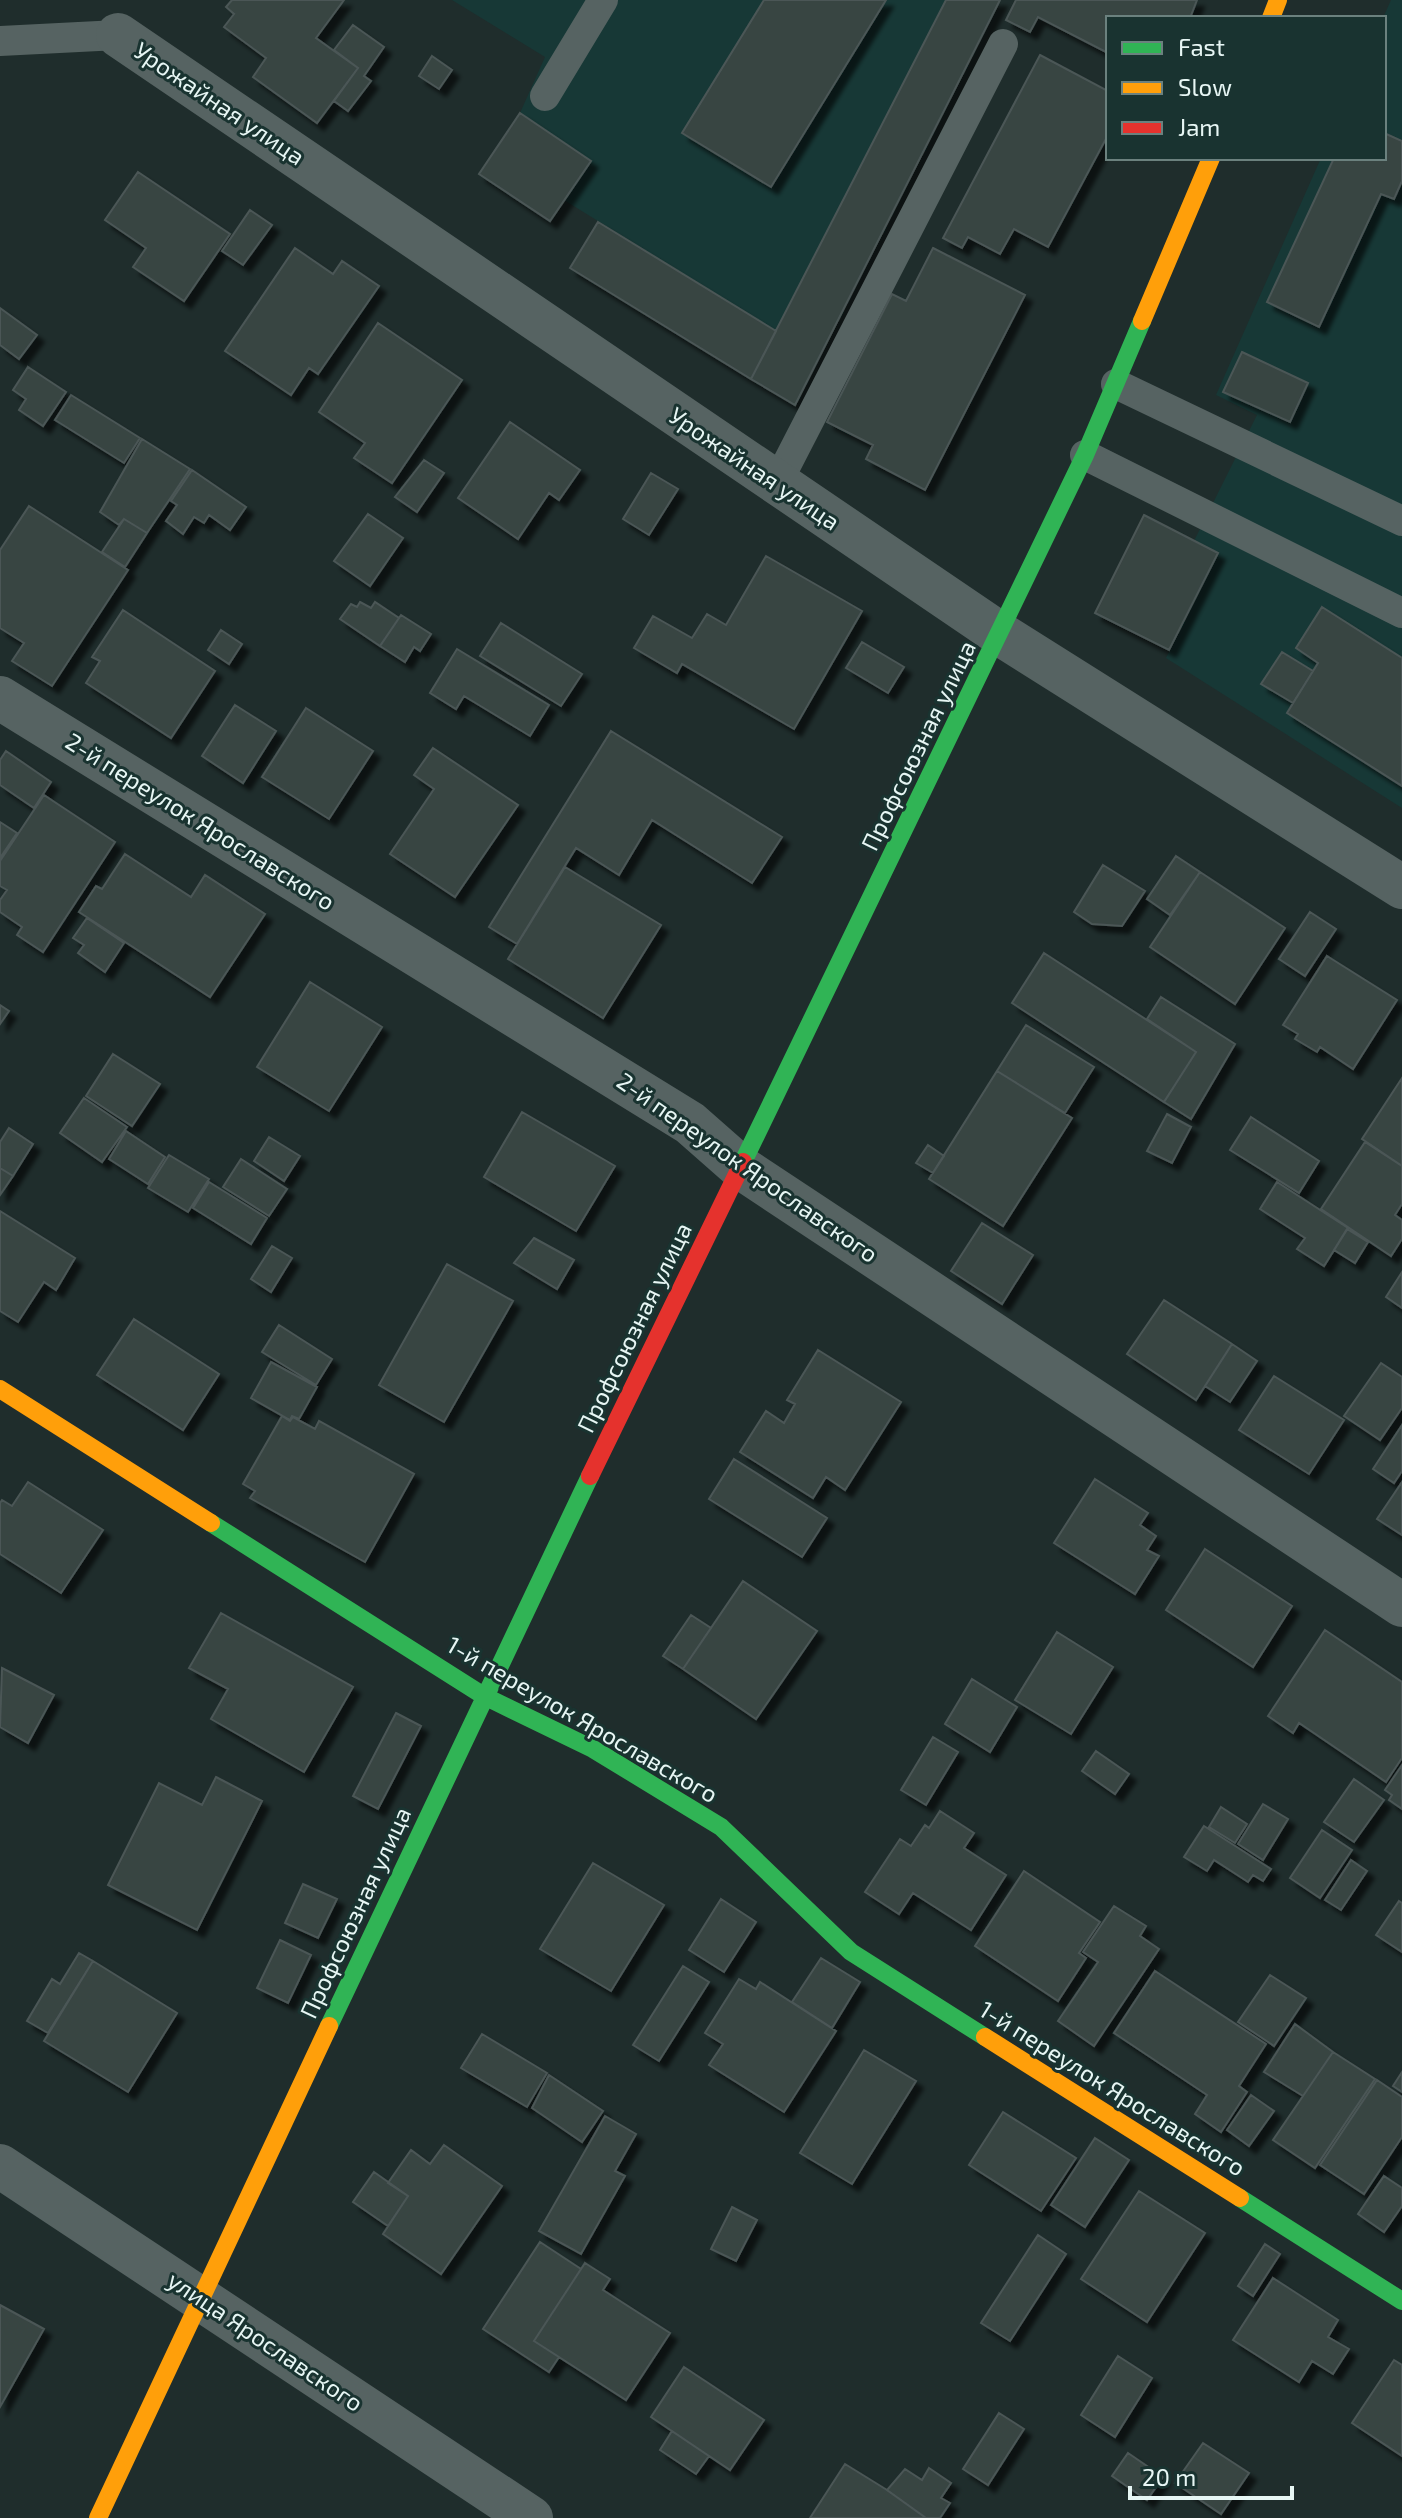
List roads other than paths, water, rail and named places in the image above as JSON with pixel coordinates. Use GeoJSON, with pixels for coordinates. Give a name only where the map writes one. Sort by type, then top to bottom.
{"type":"FeatureCollection","features":[{"type":"Feature","properties":{"kind":"street","name":"Урожайная улица"},"geometry":{"type":"LineString","coordinates":[[118,35],[776,485],[1000,634],[1402,887]]}},
{"type":"Feature","properties":{"kind":"street","name":"Профсоюзная улица"},"geometry":{"type":"LineString","coordinates":[[98,2518],[484,1696],[1085,455],[1210,160]]}},
{"type":"Feature","properties":{"kind":"street","name":"2-й переулок Ярославского"},"geometry":{"type":"LineString","coordinates":[[0,698],[690,1123],[740,1167],[1402,1605]]}},
{"type":"Feature","properties":{"kind":"street","name":"1-й переулок Ярославского"},"geometry":{"type":"LineString","coordinates":[[0,1389],[484,1696],[593,1749],[721,1827],[851,1952],[1402,2301]]}},
{"type":"Feature","properties":{"kind":"street","name":"улица Ярославского"},"geometry":{"type":"LineString","coordinates":[[0,2166],[531,2518]]}},
{"type":"Feature","properties":{"kind":"lane"},"geometry":{"type":"LineString","coordinates":[[545,96],[603,0]]}},
{"type":"Feature","properties":{"kind":"lane"},"geometry":{"type":"LineString","coordinates":[[0,41],[118,35]]}},
{"type":"Feature","properties":{"kind":"lane"},"geometry":{"type":"LineString","coordinates":[[776,485],[1003,44]]}},
{"type":"Feature","properties":{"kind":"lane"},"geometry":{"type":"LineString","coordinates":[[1116,384],[1400,514]]}},
{"type":"Feature","properties":{"kind":"lane"},"geometry":{"type":"LineString","coordinates":[[1085,455],[1402,613]]}}]}
